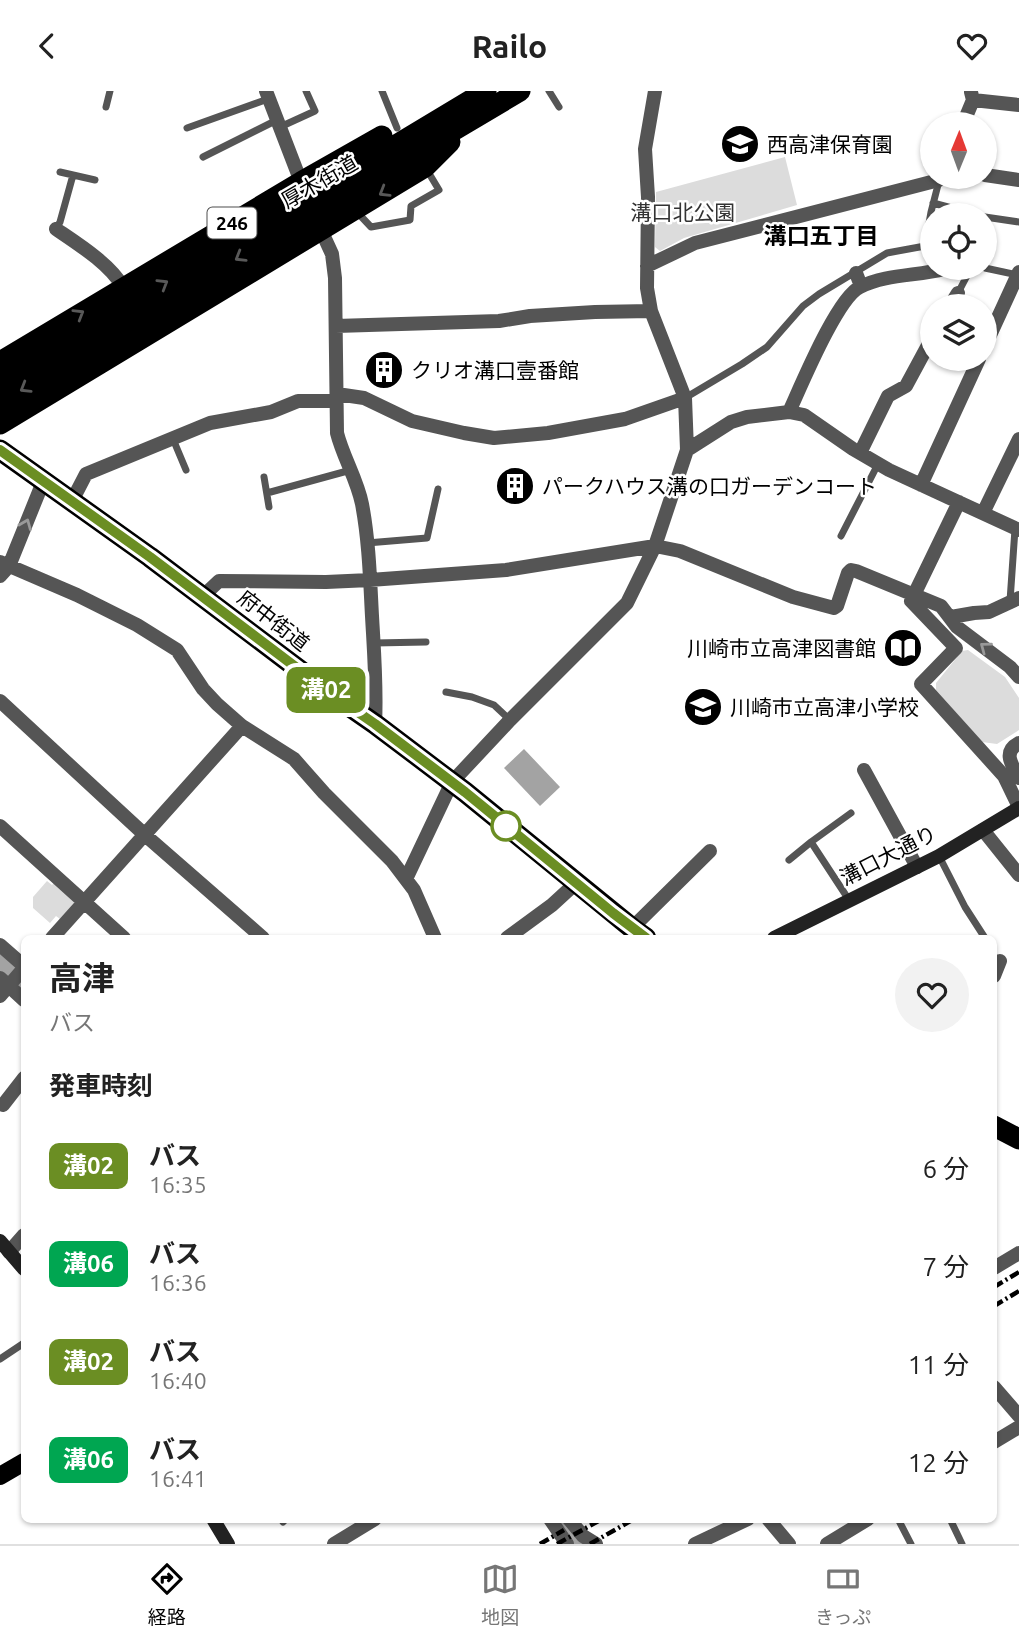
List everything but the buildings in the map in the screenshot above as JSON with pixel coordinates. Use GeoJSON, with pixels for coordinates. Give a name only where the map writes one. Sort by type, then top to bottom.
{"type":"FeatureCollection","features":[{"type":"Feature","properties":{"kind":"highway","name":"厚木街道"},"geometry":{"type":"LineString","coordinates":[[0,403],[294,215],[477,103],[520,91]]}},
{"type":"Feature","properties":{"kind":"highway","name":"246"},"geometry":{"type":"LineString","coordinates":[[0,362],[301,182],[406,123],[477,103]]}},
{"type":"Feature","properties":{"kind":"highway","name":"246"},"geometry":{"type":"LineString","coordinates":[[0,424],[425,167],[477,103]]}},
{"type":"Feature","properties":{"kind":"highway","name":"厚木街道"},"geometry":{"type":"LineString","coordinates":[[0,383],[294,215]]}},
{"type":"Feature","properties":{"kind":"highway"},"geometry":{"type":"LineString","coordinates":[[43,335],[44,347],[52,367],[62,377],[71,380]]}},
{"type":"Feature","properties":{"kind":"highway","name":"府中街道"},"geometry":{"type":"LineString","coordinates":[[0,450],[203,596],[452,782],[639,933]]}},
{"type":"Feature","properties":{"kind":"highway"},"geometry":{"type":"LineString","coordinates":[[997,1128],[1019,1139]]}},
{"type":"Feature","properties":{"kind":"main road"},"geometry":{"type":"LineString","coordinates":[[0,1476],[21,1464]]}},
{"type":"Feature","properties":{"kind":"street"},"geometry":{"type":"LineString","coordinates":[[406,879],[452,782],[627,603],[655,547],[687,450],[685,398],[651,311],[647,288],[648,197],[645,149],[655,91]]}},
{"type":"Feature","properties":{"kind":"street"},"geometry":{"type":"LineString","coordinates":[[267,95],[301,182]]}},
{"type":"Feature","properties":{"kind":"street"},"geometry":{"type":"LineString","coordinates":[[972,96],[1019,105]]}},
{"type":"Feature","properties":{"kind":"street"},"geometry":{"type":"LineString","coordinates":[[998,176],[1019,180]]}},
{"type":"Feature","properties":{"kind":"street"},"geometry":{"type":"LineString","coordinates":[[647,266],[695,243],[920,183]]}},
{"type":"Feature","properties":{"kind":"street"},"geometry":{"type":"LineString","coordinates":[[55,229],[117,276],[123,287]]}},
{"type":"Feature","properties":{"kind":"street"},"geometry":{"type":"LineString","coordinates":[[321,230],[332,254],[335,278],[337,433],[352,469],[361,502],[367,543],[377,694],[375,724]]}},
{"type":"Feature","properties":{"kind":"street"},"geometry":{"type":"LineString","coordinates":[[789,412],[835,317],[857,288],[858,280],[920,274]]}},
{"type":"Feature","properties":{"kind":"street"},"geometry":{"type":"LineString","coordinates":[[997,321],[1019,274]]}},
{"type":"Feature","properties":{"kind":"street"},"geometry":{"type":"LineString","coordinates":[[336,326],[499,321],[530,316],[651,311]]}},
{"type":"Feature","properties":{"kind":"street"},"geometry":{"type":"LineString","coordinates":[[860,453],[888,396],[905,386],[920,359]]}},
{"type":"Feature","properties":{"kind":"street"},"geometry":{"type":"LineString","coordinates":[[922,485],[974,371]]}},
{"type":"Feature","properties":{"kind":"street"},"geometry":{"type":"LineString","coordinates":[[72,501],[86,474],[210,423],[271,412],[299,401],[337,397],[364,398],[412,421],[494,438],[548,433],[625,419],[685,398]]}},
{"type":"Feature","properties":{"kind":"street"},"geometry":{"type":"LineString","coordinates":[[687,450],[732,422],[747,417],[789,412],[804,415],[878,463],[1017,529]]}},
{"type":"Feature","properties":{"kind":"street"},"geometry":{"type":"LineString","coordinates":[[983,513],[1019,439]]}},
{"type":"Feature","properties":{"kind":"street"},"geometry":{"type":"LineString","coordinates":[[43,482],[3,568],[76,595],[137,625],[177,650],[203,689],[242,726],[294,759],[392,861],[414,890],[434,935]]}},
{"type":"Feature","properties":{"kind":"street"},"geometry":{"type":"LineString","coordinates":[[959,502],[911,601],[956,648],[921,684],[1004,776],[1019,808]]}},
{"type":"Feature","properties":{"kind":"street"},"geometry":{"type":"LineString","coordinates":[[203,596],[219,581],[326,582],[506,570],[655,547],[680,551],[793,597],[834,608],[848,573],[852,570],[941,606],[957,627],[1010,667],[1019,677]]}},
{"type":"Feature","properties":{"kind":"street"},"geometry":{"type":"LineString","coordinates":[[951,617],[989,612],[1015,600]]}},
{"type":"Feature","properties":{"kind":"street"},"geometry":{"type":"LineString","coordinates":[[0,701],[145,835],[260,935]]}},
{"type":"Feature","properties":{"kind":"street"},"geometry":{"type":"LineString","coordinates":[[55,935],[242,726]]}},
{"type":"Feature","properties":{"kind":"street"},"geometry":{"type":"LineString","coordinates":[[1019,743],[1009,752],[1019,778]]}},
{"type":"Feature","properties":{"kind":"street"},"geometry":{"type":"LineString","coordinates":[[864,770],[917,867]]}},
{"type":"Feature","properties":{"kind":"street","name":"溝口大通り"},"geometry":{"type":"LineString","coordinates":[[780,935],[939,856],[1019,808]]}},
{"type":"Feature","properties":{"kind":"street"},"geometry":{"type":"LineString","coordinates":[[0,826],[121,935]]}},
{"type":"Feature","properties":{"kind":"street"},"geometry":{"type":"LineString","coordinates":[[983,830],[1019,875]]}},
{"type":"Feature","properties":{"kind":"street"},"geometry":{"type":"LineString","coordinates":[[639,933],[710,851]]}},
{"type":"Feature","properties":{"kind":"street"},"geometry":{"type":"LineString","coordinates":[[511,935],[552,905],[576,883]]}},
{"type":"Feature","properties":{"kind":"street"},"geometry":{"type":"LineString","coordinates":[[0,944],[21,994]]}},
{"type":"Feature","properties":{"kind":"street"},"geometry":{"type":"LineString","coordinates":[[3,1105],[21,1082]]}},
{"type":"Feature","properties":{"kind":"street"},"geometry":{"type":"LineString","coordinates":[[21,1237],[5,1247],[21,1266]]}},
{"type":"Feature","properties":{"kind":"street"},"geometry":{"type":"LineString","coordinates":[[997,1266],[1019,1253]]}},
{"type":"Feature","properties":{"kind":"street"},"geometry":{"type":"LineString","coordinates":[[997,1390],[1019,1416]]}},
{"type":"Feature","properties":{"kind":"street"},"geometry":{"type":"LineString","coordinates":[[997,1440],[1019,1427]]}},
{"type":"Feature","properties":{"kind":"street"},"geometry":{"type":"LineString","coordinates":[[215,1523],[228,1544]]}},
{"type":"Feature","properties":{"kind":"street"},"geometry":{"type":"LineString","coordinates":[[334,1544],[368,1523]]}},
{"type":"Feature","properties":{"kind":"street"},"geometry":{"type":"LineString","coordinates":[[553,1523],[567,1544]]}},
{"type":"Feature","properties":{"kind":"street"},"geometry":{"type":"LineString","coordinates":[[572,1523],[583,1536],[596,1544]]}},
{"type":"Feature","properties":{"kind":"street"},"geometry":{"type":"LineString","coordinates":[[695,1544],[740,1523]]}},
{"type":"Feature","properties":{"kind":"street"},"geometry":{"type":"LineString","coordinates":[[771,1523],[789,1544]]}},
{"type":"Feature","properties":{"kind":"street"},"geometry":{"type":"LineString","coordinates":[[827,1544],[861,1523]]}},
{"type":"Feature","properties":{"kind":"lane"},"geometry":{"type":"LineString","coordinates":[[106,107],[110,91]]}},
{"type":"Feature","properties":{"kind":"lane"},"geometry":{"type":"LineString","coordinates":[[203,157],[279,123],[315,111],[306,91]]}},
{"type":"Feature","properties":{"kind":"lane"},"geometry":{"type":"LineString","coordinates":[[382,91],[397,128]]}},
{"type":"Feature","properties":{"kind":"lane"},"geometry":{"type":"LineString","coordinates":[[550,91],[559,107]]}},
{"type":"Feature","properties":{"kind":"lane"},"geometry":{"type":"LineString","coordinates":[[187,128],[267,95]]}},
{"type":"Feature","properties":{"kind":"lane"},"geometry":{"type":"LineString","coordinates":[[355,209],[371,227],[410,220],[411,206],[439,190],[425,167]]}},
{"type":"Feature","properties":{"kind":"lane"},"geometry":{"type":"LineString","coordinates":[[60,172],[95,180]]}},
{"type":"Feature","properties":{"kind":"lane"},"geometry":{"type":"LineString","coordinates":[[55,229],[60,222],[74,175]]}},
{"type":"Feature","properties":{"kind":"lane"},"geometry":{"type":"LineString","coordinates":[[933,203],[937,189]]}},
{"type":"Feature","properties":{"kind":"lane"},"geometry":{"type":"LineString","coordinates":[[997,219],[1019,222]]}},
{"type":"Feature","properties":{"kind":"lane"},"geometry":{"type":"LineString","coordinates":[[685,398],[767,347],[803,306],[819,294],[858,280],[887,253],[920,247]]}},
{"type":"Feature","properties":{"kind":"lane"},"geometry":{"type":"LineString","coordinates":[[997,270],[1019,274]]}},
{"type":"Feature","properties":{"kind":"lane"},"geometry":{"type":"LineString","coordinates":[[173,438],[186,470]]}},
{"type":"Feature","properties":{"kind":"lane"},"geometry":{"type":"LineString","coordinates":[[842,536],[878,463]]}},
{"type":"Feature","properties":{"kind":"lane"},"geometry":{"type":"LineString","coordinates":[[267,493],[352,469]]}},
{"type":"Feature","properties":{"kind":"lane"},"geometry":{"type":"LineString","coordinates":[[264,477],[269,507]]}},
{"type":"Feature","properties":{"kind":"lane"},"geometry":{"type":"LineString","coordinates":[[367,543],[427,538],[438,489]]}},
{"type":"Feature","properties":{"kind":"lane"},"geometry":{"type":"LineString","coordinates":[[1015,600],[1017,529]]}},
{"type":"Feature","properties":{"kind":"lane"},"geometry":{"type":"LineString","coordinates":[[374,643],[426,642]]}},
{"type":"Feature","properties":{"kind":"lane"},"geometry":{"type":"LineString","coordinates":[[446,692],[494,705],[510,720]]}},
{"type":"Feature","properties":{"kind":"lane"},"geometry":{"type":"LineString","coordinates":[[789,860],[851,813]]}},
{"type":"Feature","properties":{"kind":"lane"},"geometry":{"type":"LineString","coordinates":[[811,842],[849,900]]}},
{"type":"Feature","properties":{"kind":"lane"},"geometry":{"type":"LineString","coordinates":[[939,856],[965,907],[983,935]]}},
{"type":"Feature","properties":{"kind":"lane"},"geometry":{"type":"LineString","coordinates":[[0,1359],[21,1345]]}},
{"type":"Feature","properties":{"kind":"lane"},"geometry":{"type":"LineString","coordinates":[[900,1523],[911,1544]]}},
{"type":"Feature","properties":{"kind":"lane"},"geometry":{"type":"LineString","coordinates":[[952,1523],[962,1544]]}},
{"type":"Feature","properties":{"kind":"green space","name":"溝口北公園"},"geometry":{"type":"Polygon","coordinates":[[[785,157],[797,205],[684,238],[660,251],[655,247],[656,192],[785,157]]]}},
{"type":"Feature","properties":{"kind":"green space"},"geometry":{"type":"Polygon","coordinates":[[[968,650],[1005,677],[1019,698],[1019,730],[997,744],[982,742],[936,690],[936,683],[962,651],[968,650]]]}},
{"type":"Feature","properties":{"kind":"green space"},"geometry":{"type":"Polygon","coordinates":[[[47,881],[52,885],[56,881],[77,900],[60,919],[56,916],[50,923],[33,908],[33,897],[47,881]]]}},
{"type":"Feature","properties":{"kind":"shaded area"},"geometry":{"type":"Polygon","coordinates":[[[524,749],[560,787],[540,806],[504,768],[524,749]]]}},
{"type":"Feature","properties":{"kind":"waterway"},"geometry":{"type":"LineString","coordinates":[[0,960],[21,979]]}},
{"type":"Feature","properties":{"kind":"waterway"},"geometry":{"type":"LineString","coordinates":[[562,1523],[583,1544]]}},
{"type":"Feature","properties":{"kind":"railway"},"geometry":{"type":"LineString","coordinates":[[997,1285],[1019,1272]]}},
{"type":"Feature","properties":{"kind":"railway"},"geometry":{"type":"LineString","coordinates":[[997,1304],[1019,1291]]}},
{"type":"Feature","properties":{"kind":"railway"},"geometry":{"type":"LineString","coordinates":[[557,1544],[595,1523]]}},
{"type":"Feature","properties":{"kind":"railway"},"geometry":{"type":"LineString","coordinates":[[590,1544],[627,1523]]}},
{"type":"Feature","properties":{"kind":"railway"},"geometry":{"type":"LineString","coordinates":[[540,1544],[564,1530]]}},
{"type":"Feature","properties":{"kind":"bus line","name":"溝02"},"geometry":{"type":"LineString","coordinates":[[0,450],[150,557],[465,792],[642,935]]}},
{"type":"Feature","properties":{"kind":"place","name":"西高津保育園"},"geometry":{"type":"Point","coordinates":[740,144]}},
{"type":"Feature","properties":{"kind":"place","name":"クリオ溝口壹番館"},"geometry":{"type":"Point","coordinates":[384,370]}},
{"type":"Feature","properties":{"kind":"place","name":"パークハウス溝の口ガーデンコート"},"geometry":{"type":"Point","coordinates":[515,486]}},
{"type":"Feature","properties":{"kind":"place","name":"川崎市立高津図書館"},"geometry":{"type":"Point","coordinates":[903,648]}},
{"type":"Feature","properties":{"kind":"place","name":"川崎市立高津小学校"},"geometry":{"type":"Point","coordinates":[703,707]}},
{"type":"Feature","properties":{"kind":"district","name":"溝口五丁目"},"geometry":{"type":"Point","coordinates":[821,235]}}]}
